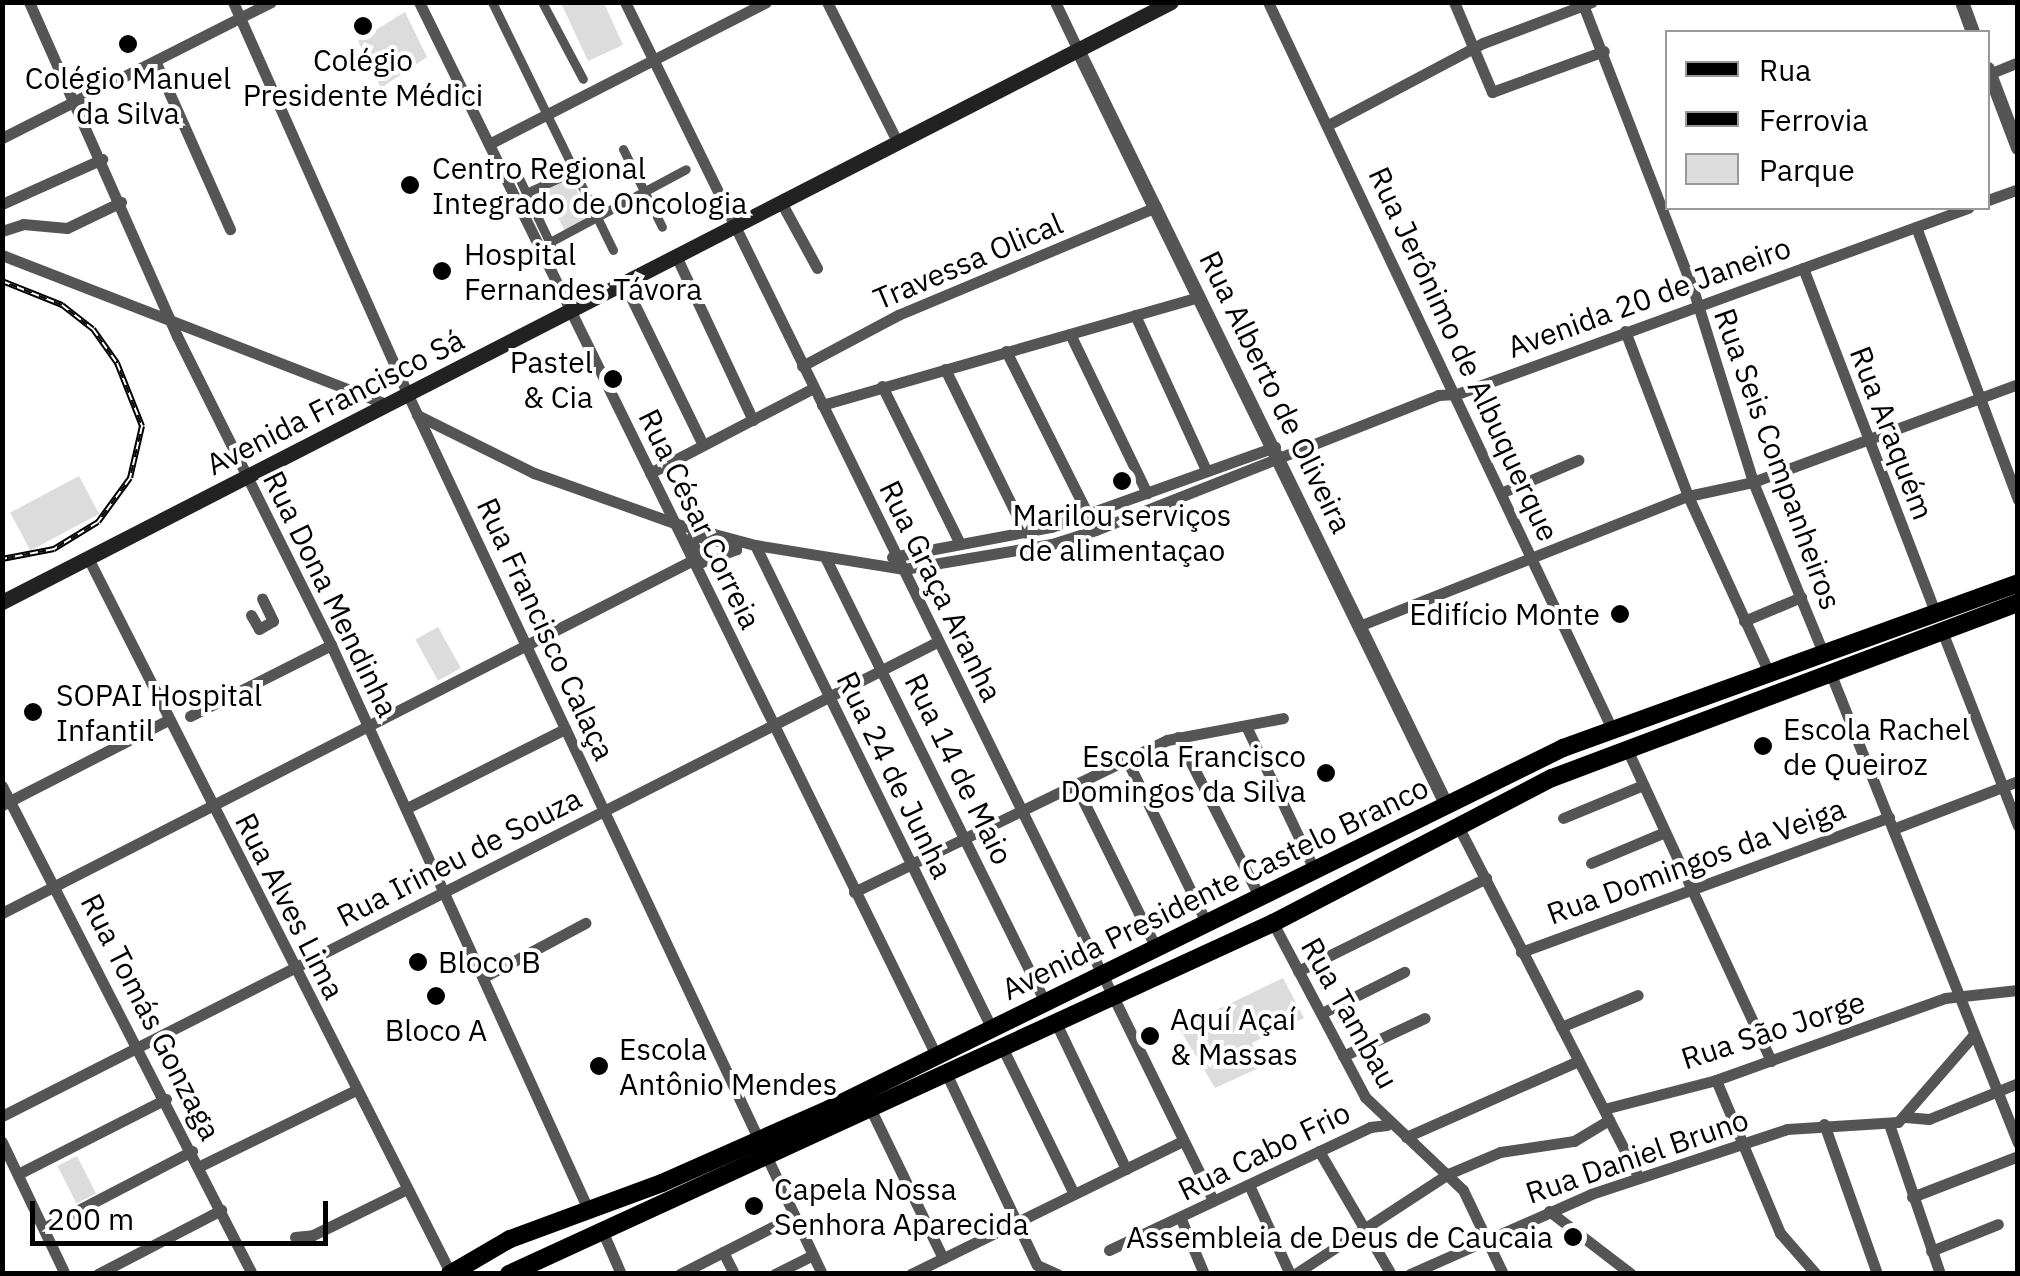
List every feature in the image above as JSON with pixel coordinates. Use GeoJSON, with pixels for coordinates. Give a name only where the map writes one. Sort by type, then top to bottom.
{"type":"FeatureCollection","features":[{"type":"Feature","properties":{"kind":"main road","name":"Avenida Francisco Sá"},"geometry":{"type":"LineString","coordinates":[[2,602],[1172,2]]}},
{"type":"Feature","properties":{"kind":"main road","name":"Avenida Presidente Castelo Branco"},"geometry":{"type":"LineString","coordinates":[[451,1273],[588,1206],[871,1110],[1272,923],[1457,824],[1626,746],[1830,672],[2018,583]]}},
{"type":"Feature","properties":{"kind":"main road","name":"Avenida Presidente Castelo Branco"},"geometry":{"type":"LineString","coordinates":[[509,1274],[763,1149],[991,1027],[1612,729],[1823,653],[2018,603]]}},
{"type":"Feature","properties":{"kind":"main road"},"geometry":{"type":"LineString","coordinates":[[1175,940],[1185,964]]}},
{"type":"Feature","properties":{"kind":"street","name":"Rua Dona Mendinha"},"geometry":{"type":"LineString","coordinates":[[30,2],[78,102],[171,322],[331,646],[588,1206]]}},
{"type":"Feature","properties":{"kind":"street","name":"Rua Francisco Calaça"},"geometry":{"type":"LineString","coordinates":[[232,2],[408,396],[822,1274]]}},
{"type":"Feature","properties":{"kind":"street"},"geometry":{"type":"LineString","coordinates":[[2,138],[272,2]]}},
{"type":"Feature","properties":{"kind":"street","name":"Rua César Correia"},"geometry":{"type":"LineString","coordinates":[[420,2],[937,1057]]}},
{"type":"Feature","properties":{"kind":"street"},"geometry":{"type":"LineString","coordinates":[[542,2],[583,79]]}},
{"type":"Feature","properties":{"kind":"street","name":"Rua Graça Aranha"},"geometry":{"type":"LineString","coordinates":[[624,2],[1214,1200]]}},
{"type":"Feature","properties":{"kind":"street"},"geometry":{"type":"LineString","coordinates":[[489,144],[766,2]]}},
{"type":"Feature","properties":{"kind":"street"},"geometry":{"type":"LineString","coordinates":[[827,2],[898,143]]}},
{"type":"Feature","properties":{"kind":"street","name":"Rua Alberto de Oliveira"},"geometry":{"type":"LineString","coordinates":[[1055,2],[1278,452],[1447,806]]}},
{"type":"Feature","properties":{"kind":"street","name":"Rua Jerônimo de Albuquerque"},"geometry":{"type":"LineString","coordinates":[[1268,2],[1457,394],[1612,729]]}},
{"type":"Feature","properties":{"kind":"street"},"geometry":{"type":"LineString","coordinates":[[1962,2],[1972,30]]}},
{"type":"Feature","properties":{"kind":"street"},"geometry":{"type":"LineString","coordinates":[[1455,3],[1472,52],[1494,93],[1604,51]]}},
{"type":"Feature","properties":{"kind":"street"},"geometry":{"type":"LineString","coordinates":[[497,4],[572,172],[613,250]]}},
{"type":"Feature","properties":{"kind":"street"},"geometry":{"type":"LineString","coordinates":[[1328,125],[1472,52],[1586,4]]}},
{"type":"Feature","properties":{"kind":"street","name":"Rua Seis Companheiros"},"geometry":{"type":"LineString","coordinates":[[1586,4],[1753,482],[1823,653]]}},
{"type":"Feature","properties":{"kind":"street"},"geometry":{"type":"LineString","coordinates":[[1990,70],[2018,62]]}},
{"type":"Feature","properties":{"kind":"street"},"geometry":{"type":"LineString","coordinates":[[156,63],[230,229]]}},
{"type":"Feature","properties":{"kind":"street"},"geometry":{"type":"LineString","coordinates":[[1990,76],[2018,148]]}},
{"type":"Feature","properties":{"kind":"street"},"geometry":{"type":"LineString","coordinates":[[623,149],[662,227]]}},
{"type":"Feature","properties":{"kind":"street"},"geometry":{"type":"LineString","coordinates":[[2,204],[102,158]]}},
{"type":"Feature","properties":{"kind":"street"},"geometry":{"type":"LineString","coordinates":[[550,242],[686,169]]}},
{"type":"Feature","properties":{"kind":"street"},"geometry":{"type":"LineString","coordinates":[[526,193],[572,172]]}},
{"type":"Feature","properties":{"kind":"street"},"geometry":{"type":"LineString","coordinates":[[519,178],[557,258]]}},
{"type":"Feature","properties":{"kind":"street"},"geometry":{"type":"LineString","coordinates":[[1990,199],[2018,189]]}},
{"type":"Feature","properties":{"kind":"street"},"geometry":{"type":"LineString","coordinates":[[2,232],[23,224],[67,228],[120,202]]}},
{"type":"Feature","properties":{"kind":"street"},"geometry":{"type":"LineString","coordinates":[[782,204],[816,268]]}},
{"type":"Feature","properties":{"kind":"street","name":"Travessa Olical"},"geometry":{"type":"LineString","coordinates":[[802,366],[898,314],[1156,207]]}},
{"type":"Feature","properties":{"kind":"street","name":"Avenida 20 de Janeiro"},"geometry":{"type":"LineString","coordinates":[[417,415],[534,473],[677,524],[755,546],[904,569],[1052,544],[1096,530],[1278,452],[1438,395],[1457,394],[1963,210]]}},
{"type":"Feature","properties":{"kind":"street"},"geometry":{"type":"LineString","coordinates":[[1916,227],[1977,399],[2018,500]]}},
{"type":"Feature","properties":{"kind":"street"},"geometry":{"type":"LineString","coordinates":[[2,254],[389,405]]}},
{"type":"Feature","properties":{"kind":"street"},"geometry":{"type":"LineString","coordinates":[[677,258],[752,420]]}},
{"type":"Feature","properties":{"kind":"street","name":"Rua Araquém"},"geometry":{"type":"LineString","coordinates":[[1803,268],[2018,826]]}},
{"type":"Feature","properties":{"kind":"street"},"geometry":{"type":"LineString","coordinates":[[625,285],[703,446]]}},
{"type":"Feature","properties":{"kind":"street"},"geometry":{"type":"LineString","coordinates":[[822,405],[1199,297]]}},
{"type":"Feature","properties":{"kind":"street"},"geometry":{"type":"LineString","coordinates":[[1135,315],[1206,470]]}},
{"type":"Feature","properties":{"kind":"street"},"geometry":{"type":"LineString","coordinates":[[1626,331],[1688,496],[1768,672]]}},
{"type":"Feature","properties":{"kind":"street"},"geometry":{"type":"LineString","coordinates":[[1070,334],[1147,493]]}},
{"type":"Feature","properties":{"kind":"street"},"geometry":{"type":"LineString","coordinates":[[1006,351],[1096,530]]}},
{"type":"Feature","properties":{"kind":"street"},"geometry":{"type":"LineString","coordinates":[[945,369],[1025,532]]}},
{"type":"Feature","properties":{"kind":"street"},"geometry":{"type":"LineString","coordinates":[[1359,626],[1688,496],[1753,482],[1868,443],[2018,384]]}},
{"type":"Feature","properties":{"kind":"street"},"geometry":{"type":"LineString","coordinates":[[882,386],[960,544]]}},
{"type":"Feature","properties":{"kind":"street"},"geometry":{"type":"LineString","coordinates":[[650,473],[813,388]]}},
{"type":"Feature","properties":{"kind":"street","name":"Avenida 20 de Janeiro"},"geometry":{"type":"LineString","coordinates":[[882,563],[897,554],[1025,532],[1088,514],[1206,470],[1278,452]]}},
{"type":"Feature","properties":{"kind":"street"},"geometry":{"type":"LineString","coordinates":[[1502,492],[1578,460]]}},
{"type":"Feature","properties":{"kind":"street"},"geometry":{"type":"LineString","coordinates":[[691,536],[737,546],[702,563],[690,537],[691,536]]}},
{"type":"Feature","properties":{"kind":"street","name":"Rua 24 de Junha"},"geometry":{"type":"LineString","coordinates":[[755,546],[991,1027]]}},
{"type":"Feature","properties":{"kind":"street","name":"Rua Alves Lima"},"geometry":{"type":"LineString","coordinates":[[88,558],[451,1273]]}},
{"type":"Feature","properties":{"kind":"street","name":"Rua 14 de Maio"},"geometry":{"type":"LineString","coordinates":[[826,559],[1045,1002]]}},
{"type":"Feature","properties":{"kind":"street"},"geometry":{"type":"LineString","coordinates":[[2,913],[692,560]]}},
{"type":"Feature","properties":{"kind":"street"},"geometry":{"type":"LineString","coordinates":[[1744,621],[1801,597]]}},
{"type":"Feature","properties":{"kind":"street"},"geometry":{"type":"LineString","coordinates":[[251,616],[260,629],[273,621],[262,598]]}},
{"type":"Feature","properties":{"kind":"street","name":"Rua Irineu de Souza"},"geometry":{"type":"LineString","coordinates":[[2,1116],[937,642]]}},
{"type":"Feature","properties":{"kind":"street"},"geometry":{"type":"LineString","coordinates":[[190,716],[331,646]]}},
{"type":"Feature","properties":{"kind":"street"},"geometry":{"type":"LineString","coordinates":[[1830,672],[1972,1038],[2018,1144]]}},
{"type":"Feature","properties":{"kind":"street"},"geometry":{"type":"LineString","coordinates":[[854,892],[1178,736],[1283,718]]}},
{"type":"Feature","properties":{"kind":"street"},"geometry":{"type":"LineString","coordinates":[[6,803],[168,720]]}},
{"type":"Feature","properties":{"kind":"street"},"geometry":{"type":"LineString","coordinates":[[1246,726],[1316,871]]}},
{"type":"Feature","properties":{"kind":"street"},"geometry":{"type":"LineString","coordinates":[[406,808],[564,730]]}},
{"type":"Feature","properties":{"kind":"street"},"geometry":{"type":"LineString","coordinates":[[1178,736],[1260,898]]}},
{"type":"Feature","properties":{"kind":"street"},"geometry":{"type":"LineString","coordinates":[[1626,746],[1771,1061]]}},
{"type":"Feature","properties":{"kind":"street"},"geometry":{"type":"LineString","coordinates":[[1127,760],[1207,924]]}},
{"type":"Feature","properties":{"kind":"street","name":"Rua Domingos da Veiga"},"geometry":{"type":"LineString","coordinates":[[1521,952],[1690,887],[2018,781]]}},
{"type":"Feature","properties":{"kind":"street"},"geometry":{"type":"LineString","coordinates":[[1074,784],[1156,948]]}},
{"type":"Feature","properties":{"kind":"street"},"geometry":{"type":"LineString","coordinates":[[1563,818],[1643,785]]}},
{"type":"Feature","properties":{"kind":"street","name":"Rua Tomás Gonzaga"},"geometry":{"type":"LineString","coordinates":[[2,786],[6,803],[55,886],[252,1274]]}},
{"type":"Feature","properties":{"kind":"street"},"geometry":{"type":"LineString","coordinates":[[1457,824],[1639,1178]]}},
{"type":"Feature","properties":{"kind":"street"},"geometry":{"type":"LineString","coordinates":[[1591,863],[1665,832]]}},
{"type":"Feature","properties":{"kind":"street"},"geometry":{"type":"LineString","coordinates":[[1298,971],[1486,878]]}},
{"type":"Feature","properties":{"kind":"street"},"geometry":{"type":"LineString","coordinates":[[484,977],[585,923]]}},
{"type":"Feature","properties":{"kind":"street","name":"Rua Tambau"},"geometry":{"type":"LineString","coordinates":[[1272,923],[1342,1056],[1387,1124]]}},
{"type":"Feature","properties":{"kind":"street"},"geometry":{"type":"LineString","coordinates":[[1322,1013],[1404,972]]}},
{"type":"Feature","properties":{"kind":"street","name":"Rua São Jorge"},"geometry":{"type":"LineString","coordinates":[[1292,1274],[1448,1174],[1500,1152],[1574,1141],[1607,1114],[1958,996],[2018,990]]}},
{"type":"Feature","properties":{"kind":"street"},"geometry":{"type":"LineString","coordinates":[[1561,1027],[1638,995]]}},
{"type":"Feature","properties":{"kind":"street"},"geometry":{"type":"LineString","coordinates":[[1342,1056],[1425,1018]]}},
{"type":"Feature","properties":{"kind":"street"},"geometry":{"type":"LineString","coordinates":[[1056,1023],[1126,1169]]}},
{"type":"Feature","properties":{"kind":"street"},"geometry":{"type":"LineString","coordinates":[[1905,1117],[1972,1038]]}},
{"type":"Feature","properties":{"kind":"street"},"geometry":{"type":"LineString","coordinates":[[1003,1049],[1074,1194]]}},
{"type":"Feature","properties":{"kind":"street"},"geometry":{"type":"LineString","coordinates":[[1406,1137],[1578,1061]]}},
{"type":"Feature","properties":{"kind":"street"},"geometry":{"type":"LineString","coordinates":[[946,1075],[1037,1265],[1056,1274]]}},
{"type":"Feature","properties":{"kind":"street"},"geometry":{"type":"LineString","coordinates":[[1716,1080],[1780,1232],[1816,1274]]}},
{"type":"Feature","properties":{"kind":"street"},"geometry":{"type":"LineString","coordinates":[[1940,1274],[1889,1124],[1905,1117],[1929,1118],[2018,1083]]}},
{"type":"Feature","properties":{"kind":"street"},"geometry":{"type":"LineString","coordinates":[[200,1166],[356,1090]]}},
{"type":"Feature","properties":{"kind":"street"},"geometry":{"type":"LineString","coordinates":[[18,1174],[166,1099]]}},
{"type":"Feature","properties":{"kind":"street"},"geometry":{"type":"LineString","coordinates":[[871,1110],[943,1258]]}},
{"type":"Feature","properties":{"kind":"street"},"geometry":{"type":"LineString","coordinates":[[1387,1124],[1463,1190],[1503,1274]]}},
{"type":"Feature","properties":{"kind":"street","name":"Rua Cabo Frio"},"geometry":{"type":"LineString","coordinates":[[1109,1250],[1319,1151],[1387,1124]]}},
{"type":"Feature","properties":{"kind":"street"},"geometry":{"type":"LineString","coordinates":[[1824,1124],[1876,1274]]}},
{"type":"Feature","properties":{"kind":"street","name":"Rua Daniel Bruno"},"geometry":{"type":"LineString","coordinates":[[1410,1274],[1549,1211],[1745,1144],[1824,1124],[1889,1124]]}},
{"type":"Feature","properties":{"kind":"street"},"geometry":{"type":"LineString","coordinates":[[911,1274],[1183,1140]]}},
{"type":"Feature","properties":{"kind":"street"},"geometry":{"type":"LineString","coordinates":[[2,1142],[66,1274]]}},
{"type":"Feature","properties":{"kind":"street"},"geometry":{"type":"LineString","coordinates":[[44,1228],[192,1151]]}},
{"type":"Feature","properties":{"kind":"street"},"geometry":{"type":"LineString","coordinates":[[1319,1151],[1391,1274]]}},
{"type":"Feature","properties":{"kind":"street"},"geometry":{"type":"LineString","coordinates":[[1912,1197],[2018,1156]]}},
{"type":"Feature","properties":{"kind":"street"},"geometry":{"type":"LineString","coordinates":[[1248,1185],[1292,1274]]}},
{"type":"Feature","properties":{"kind":"street"},"geometry":{"type":"LineString","coordinates":[[296,1237],[312,1235],[407,1189]]}},
{"type":"Feature","properties":{"kind":"street"},"geometry":{"type":"LineString","coordinates":[[98,1274],[221,1210]]}},
{"type":"Feature","properties":{"kind":"street"},"geometry":{"type":"LineString","coordinates":[[1549,1211],[1630,1273]]}},
{"type":"Feature","properties":{"kind":"street"},"geometry":{"type":"LineString","coordinates":[[680,1274],[794,1216]]}},
{"type":"Feature","properties":{"kind":"street"},"geometry":{"type":"LineString","coordinates":[[1181,1219],[1204,1274]]}},
{"type":"Feature","properties":{"kind":"street"},"geometry":{"type":"LineString","coordinates":[[1931,1251],[1998,1224]]}},
{"type":"Feature","properties":{"kind":"street"},"geometry":{"type":"LineString","coordinates":[[601,1228],[621,1274]]}},
{"type":"Feature","properties":{"kind":"street"},"geometry":{"type":"LineString","coordinates":[[723,1252],[734,1274]]}},
{"type":"Feature","properties":{"kind":"street"},"geometry":{"type":"LineString","coordinates":[[775,1274],[814,1255]]}},
{"type":"Feature","properties":{"kind":"green space"},"geometry":{"type":"Polygon","coordinates":[[[561,3],[604,3],[623,45],[588,61],[561,3]]]}},
{"type":"Feature","properties":{"kind":"green space"},"geometry":{"type":"Polygon","coordinates":[[[405,12],[427,57],[381,88],[358,41],[405,12]]]}},
{"type":"Feature","properties":{"kind":"green space"},"geometry":{"type":"Polygon","coordinates":[[[569,175],[590,217],[564,230],[543,188],[569,175]]]}},
{"type":"Feature","properties":{"kind":"green space"},"geometry":{"type":"Polygon","coordinates":[[[79,476],[99,514],[30,551],[10,513],[79,476]]]}},
{"type":"Feature","properties":{"kind":"green space"},"geometry":{"type":"Polygon","coordinates":[[[438,627],[461,668],[438,681],[415,640],[438,627]]]}},
{"type":"Feature","properties":{"kind":"green space"},"geometry":{"type":"Polygon","coordinates":[[[1283,978],[1304,1018],[1252,1043],[1263,1066],[1215,1088],[1179,1028],[1283,978]]]}},
{"type":"Feature","properties":{"kind":"green space"},"geometry":{"type":"Polygon","coordinates":[[[77,1156],[96,1193],[76,1203],[57,1166],[77,1156]]]}},
{"type":"Feature","properties":{"kind":"railway"},"geometry":{"type":"LineString","coordinates":[[2,281],[62,305],[93,329],[117,363],[142,426],[130,478],[98,522],[54,549],[2,559]]}},
{"type":"Feature","properties":{"kind":"place","name":"Colégio Presidente Médici"},"geometry":{"type":"Point","coordinates":[363,26]}},
{"type":"Feature","properties":{"kind":"place","name":"Colégio Manuel da Silva"},"geometry":{"type":"Point","coordinates":[128,44]}},
{"type":"Feature","properties":{"kind":"place","name":"Centro Regional Integrado de Oncologia"},"geometry":{"type":"Point","coordinates":[410,185]}},
{"type":"Feature","properties":{"kind":"place","name":"Hospital Fernandes Távora"},"geometry":{"type":"Point","coordinates":[442,271]}},
{"type":"Feature","properties":{"kind":"place","name":"Pastel & Cia"},"geometry":{"type":"Point","coordinates":[613,379]}},
{"type":"Feature","properties":{"kind":"place","name":"Marilou serviços de alimentaçao"},"geometry":{"type":"Point","coordinates":[1122,481]}},
{"type":"Feature","properties":{"kind":"place","name":"Edifício Monte"},"geometry":{"type":"Point","coordinates":[1620,614]}},
{"type":"Feature","properties":{"kind":"place","name":"SOPAI Hospital Infantil"},"geometry":{"type":"Point","coordinates":[33,712]}},
{"type":"Feature","properties":{"kind":"place","name":"Escola Rachel de Queiroz"},"geometry":{"type":"Point","coordinates":[1763,746]}},
{"type":"Feature","properties":{"kind":"place","name":"Escola Francisco Domingos da Silva"},"geometry":{"type":"Point","coordinates":[1326,773]}},
{"type":"Feature","properties":{"kind":"place","name":"Bloco B"},"geometry":{"type":"Point","coordinates":[418,962]}},
{"type":"Feature","properties":{"kind":"place","name":"Bloco A"},"geometry":{"type":"Point","coordinates":[436,996]}},
{"type":"Feature","properties":{"kind":"place","name":"Aquí Açaí & Massas"},"geometry":{"type":"Point","coordinates":[1150,1036]}},
{"type":"Feature","properties":{"kind":"place","name":"Escola Antônio Mendes"},"geometry":{"type":"Point","coordinates":[599,1066]}},
{"type":"Feature","properties":{"kind":"place","name":"Capela Nossa Senhora Aparecida"},"geometry":{"type":"Point","coordinates":[754,1206]}},
{"type":"Feature","properties":{"kind":"place","name":"Assembleia de Deus de Caucaia"},"geometry":{"type":"Point","coordinates":[1573,1237]}}]}
